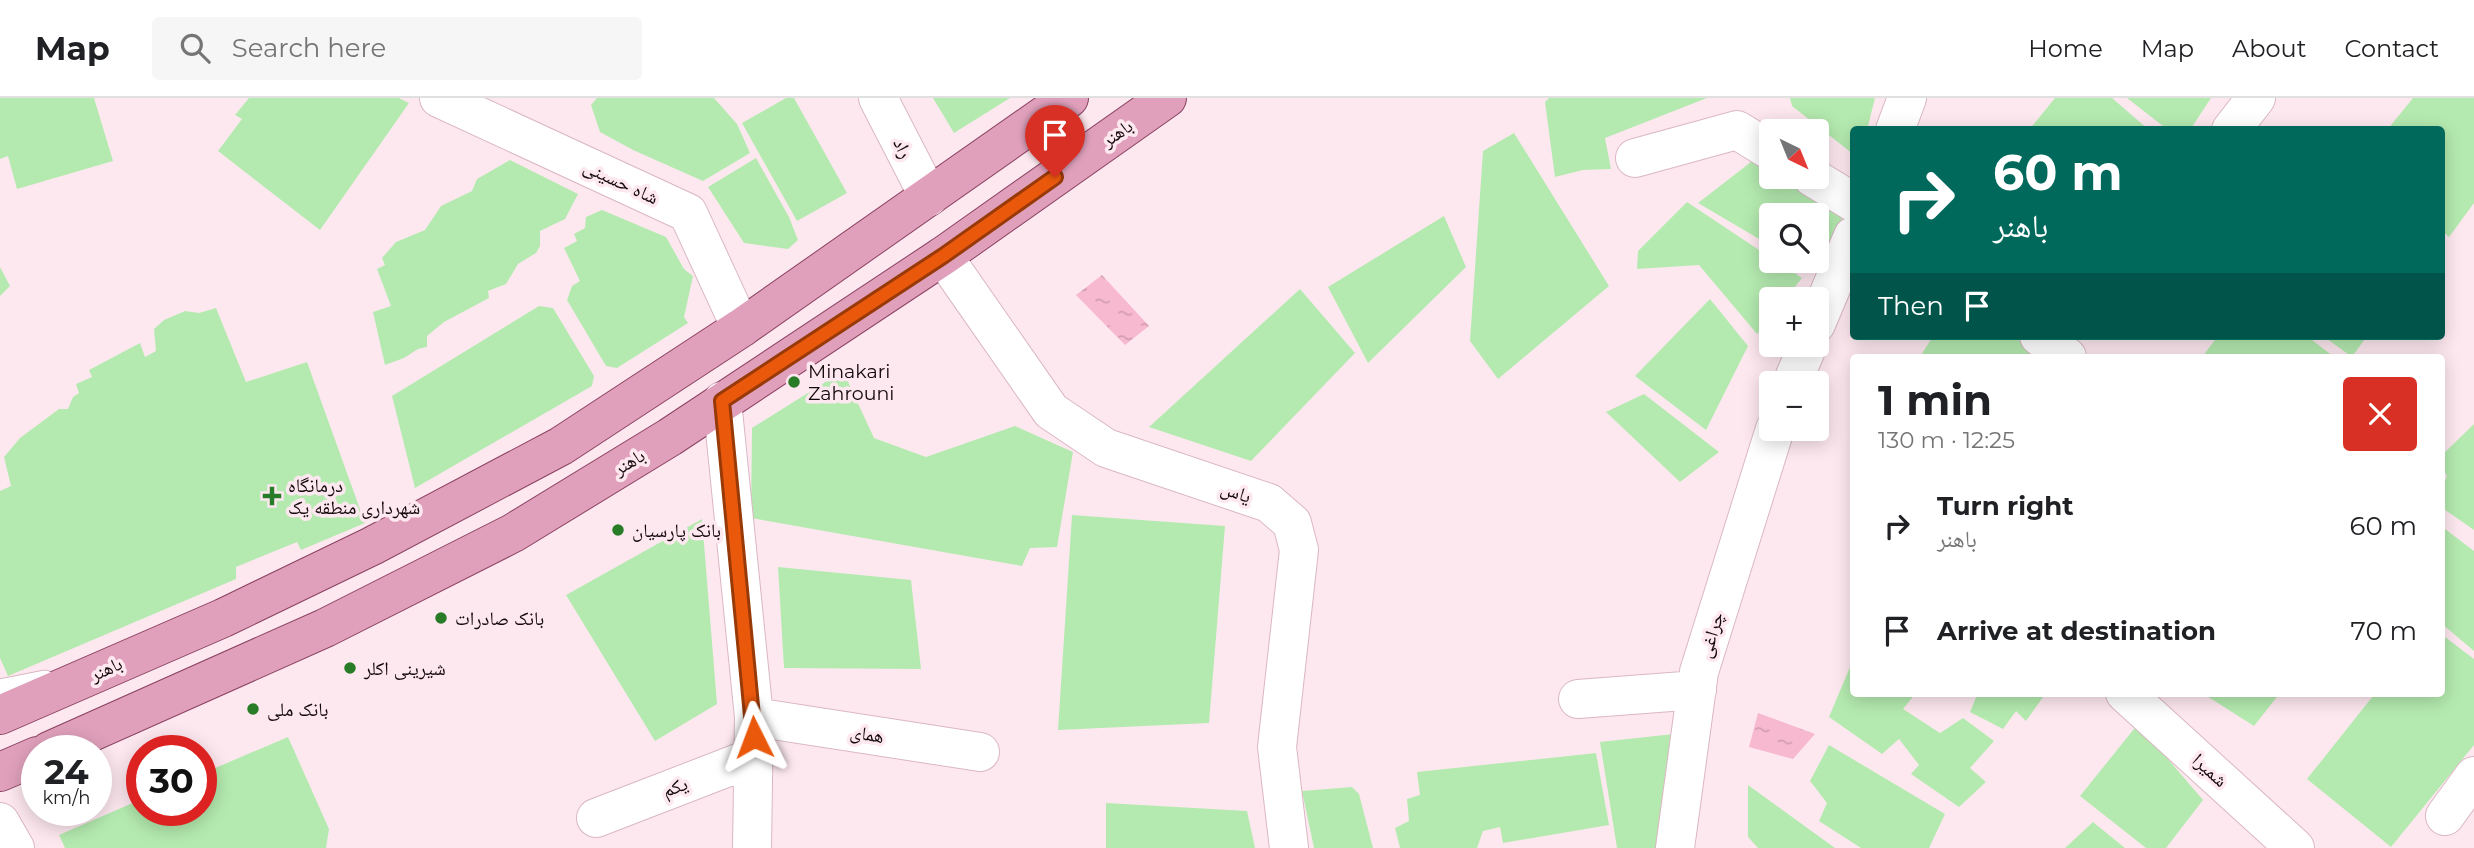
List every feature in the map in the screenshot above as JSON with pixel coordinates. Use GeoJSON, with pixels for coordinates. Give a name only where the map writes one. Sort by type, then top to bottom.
{"type":"FeatureCollection","features":[{"type":"Feature","properties":{"kind":"main road","name":"باهنر"},"geometry":{"type":"LineString","coordinates":[[0,715],[223,618],[372,547],[561,446],[741,328],[1069,98]]}},
{"type":"Feature","properties":{"kind":"main road","name":"باهنر"},"geometry":{"type":"LineString","coordinates":[[84,735],[325,628],[513,533],[670,437],[943,256],[1167,98]]}},
{"type":"Feature","properties":{"kind":"main road"},"geometry":{"type":"LineString","coordinates":[[0,772],[21,763]]}},
{"type":"Feature","properties":{"kind":"street","name":"شاه حسینی"},"geometry":{"type":"LineString","coordinates":[[439,98],[688,213],[741,328]]}},
{"type":"Feature","properties":{"kind":"street","name":"راد"},"geometry":{"type":"LineString","coordinates":[[878,98],[929,197]]}},
{"type":"Feature","properties":{"kind":"street"},"geometry":{"type":"LineString","coordinates":[[1896,126],[1907,98]]}},
{"type":"Feature","properties":{"kind":"street"},"geometry":{"type":"LineString","coordinates":[[2234,126],[2256,98]]}},
{"type":"Feature","properties":{"kind":"street"},"geometry":{"type":"LineString","coordinates":[[1635,158],[1737,130],[1759,144]]}},
{"type":"Feature","properties":{"kind":"street"},"geometry":{"type":"LineString","coordinates":[[1829,187],[1850,200]]}},
{"type":"Feature","properties":{"kind":"street"},"geometry":{"type":"LineString","coordinates":[[1829,293],[1850,243]]}},
{"type":"Feature","properties":{"kind":"street","name":"یاس"},"geometry":{"type":"LineString","coordinates":[[943,256],[1051,411],[1106,448],[1269,503],[1292,523],[1299,550],[1277,747],[1289,848]]}},
{"type":"Feature","properties":{"kind":"street"},"geometry":{"type":"LineString","coordinates":[[722,401],[754,717],[752,848]]}},
{"type":"Feature","properties":{"kind":"street","name":"چراغی"},"geometry":{"type":"LineString","coordinates":[[1675,848],[1699,672],[1771,441]]}},
{"type":"Feature","properties":{"kind":"street"},"geometry":{"type":"LineString","coordinates":[[1578,699],[1697,690]]}},
{"type":"Feature","properties":{"kind":"street","name":"شمیرا"},"geometry":{"type":"LineString","coordinates":[[2129,697],[2295,848]]}},
{"type":"Feature","properties":{"kind":"street","name":"همای"},"geometry":{"type":"LineString","coordinates":[[754,717],[980,752]]}},
{"type":"Feature","properties":{"kind":"street","name":"یکم"},"geometry":{"type":"LineString","coordinates":[[596,818],[754,757]]}},
{"type":"Feature","properties":{"kind":"street"},"geometry":{"type":"LineString","coordinates":[[2445,816],[2474,776]]}},
{"type":"Feature","properties":{"kind":"street"},"geometry":{"type":"LineString","coordinates":[[0,822],[15,848]]}},
{"type":"Feature","properties":{"kind":"lane"},"geometry":{"type":"LineString","coordinates":[[0,689],[115,665]]}},
{"type":"Feature","properties":{"kind":"water"},"geometry":{"type":"Polygon","coordinates":[[[1102,275],[1149,326],[1125,345],[1076,295],[1102,275]]]}},
{"type":"Feature","properties":{"kind":"water"},"geometry":{"type":"Polygon","coordinates":[[[1758,713],[1815,734],[1793,759],[1749,747],[1758,713]]]}},
{"type":"Feature","properties":{"kind":"building"},"geometry":{"type":"Polygon","coordinates":[[[0,98],[94,98],[113,161],[17,189],[8,156],[0,159],[0,98]]]}},
{"type":"Feature","properties":{"kind":"building"},"geometry":{"type":"Polygon","coordinates":[[[249,98],[399,98],[409,103],[320,230],[218,151],[242,119],[235,115],[249,98]]]}},
{"type":"Feature","properties":{"kind":"building"},"geometry":{"type":"Polygon","coordinates":[[[597,98],[714,98],[737,124],[750,153],[703,181],[600,132],[591,105],[597,98]]]}},
{"type":"Feature","properties":{"kind":"building"},"geometry":{"type":"Polygon","coordinates":[[[786,98],[794,98],[847,193],[797,221],[742,123],[786,98]]]}},
{"type":"Feature","properties":{"kind":"building"},"geometry":{"type":"Polygon","coordinates":[[[933,98],[1010,98],[954,133],[933,98]]]}},
{"type":"Feature","properties":{"kind":"building"},"geometry":{"type":"Polygon","coordinates":[[[1549,98],[1707,98],[1605,138],[1611,169],[1583,170],[1555,177],[1545,102],[1549,98]]]}},
{"type":"Feature","properties":{"kind":"building"},"geometry":{"type":"Polygon","coordinates":[[[1790,98],[1875,98],[1868,126],[1850,126],[1850,152],[1829,135],[1829,119],[1809,119],[1792,106],[1790,98]]]}},
{"type":"Feature","properties":{"kind":"building"},"geometry":{"type":"Polygon","coordinates":[[[2055,98],[2112,98],[2144,126],[2032,126],[2055,98]]]}},
{"type":"Feature","properties":{"kind":"building"},"geometry":{"type":"Polygon","coordinates":[[[2127,98],[2211,98],[2193,126],[2163,126],[2127,98]]]}},
{"type":"Feature","properties":{"kind":"building"},"geometry":{"type":"Polygon","coordinates":[[[2413,98],[2474,98],[2474,203],[2449,237],[2445,234],[2445,126],[2390,126],[2413,98]]]}},
{"type":"Feature","properties":{"kind":"building"},"geometry":{"type":"Polygon","coordinates":[[[1514,133],[1609,286],[1498,379],[1470,341],[1483,151],[1514,133]]]}},
{"type":"Feature","properties":{"kind":"building"},"geometry":{"type":"Polygon","coordinates":[[[1759,156],[1759,189],[1810,189],[1845,213],[1829,242],[1829,203],[1759,203],[1759,239],[1698,203],[1759,156]]]}},
{"type":"Feature","properties":{"kind":"building"},"geometry":{"type":"Polygon","coordinates":[[[756,158],[789,217],[798,240],[788,249],[744,243],[708,187],[756,158]]]}},
{"type":"Feature","properties":{"kind":"building"},"geometry":{"type":"Polygon","coordinates":[[[510,160],[578,194],[565,219],[540,231],[540,246],[536,253],[518,264],[506,284],[488,291],[489,298],[444,322],[427,336],[427,347],[385,365],[373,312],[391,306],[377,269],[385,265],[382,258],[396,242],[425,230],[441,206],[472,191],[477,179],[510,160]]]}},
{"type":"Feature","properties":{"kind":"building"},"geometry":{"type":"Polygon","coordinates":[[[1687,202],[1759,250],[1759,273],[1794,273],[1802,278],[1795,287],[1759,287],[1757,334],[1699,265],[1637,269],[1638,251],[1687,202]]]}},
{"type":"Feature","properties":{"kind":"building"},"geometry":{"type":"Polygon","coordinates":[[[602,210],[666,237],[684,269],[693,276],[684,317],[688,323],[617,368],[606,366],[567,300],[572,286],[580,281],[564,248],[577,241],[574,234],[585,228],[586,217],[602,210]]]}},
{"type":"Feature","properties":{"kind":"building"},"geometry":{"type":"Polygon","coordinates":[[[1444,216],[1466,267],[1368,363],[1328,287],[1444,216]]]}},
{"type":"Feature","properties":{"kind":"building"},"geometry":{"type":"Polygon","coordinates":[[[0,267],[10,286],[0,296],[0,267]]]}},
{"type":"Feature","properties":{"kind":"building"},"geometry":{"type":"Polygon","coordinates":[[[1300,289],[1355,353],[1251,461],[1149,427],[1300,289]]]}},
{"type":"Feature","properties":{"kind":"building"},"geometry":{"type":"Polygon","coordinates":[[[1710,299],[1748,346],[1706,430],[1635,376],[1710,299]]]}},
{"type":"Feature","properties":{"kind":"building"},"geometry":{"type":"Polygon","coordinates":[[[539,306],[553,308],[594,376],[592,386],[415,488],[392,396],[539,306]]]}},
{"type":"Feature","properties":{"kind":"building"},"geometry":{"type":"Polygon","coordinates":[[[216,308],[246,382],[307,362],[365,523],[301,550],[297,542],[236,567],[236,579],[8,676],[0,658],[0,491],[11,486],[4,457],[20,438],[59,409],[68,409],[73,397],[79,393],[76,384],[92,377],[89,370],[140,343],[145,357],[156,351],[154,329],[164,320],[185,311],[199,313],[216,308]]]}},
{"type":"Feature","properties":{"kind":"building"},"geometry":{"type":"Polygon","coordinates":[[[1931,340],[2019,340],[2042,354],[1922,354],[1931,340]]]}},
{"type":"Feature","properties":{"kind":"building"},"geometry":{"type":"Polygon","coordinates":[[[2215,340],[2312,340],[2330,354],[2204,354],[2215,340]]]}},
{"type":"Feature","properties":{"kind":"building"},"geometry":{"type":"Polygon","coordinates":[[[2329,340],[2364,340],[2354,354],[2348,354],[2329,340]]]}},
{"type":"Feature","properties":{"kind":"building"},"geometry":{"type":"Polygon","coordinates":[[[843,371],[874,438],[926,457],[1015,426],[1073,452],[1057,547],[1030,548],[1022,566],[751,518],[752,428],[843,371]]]}},
{"type":"Feature","properties":{"kind":"building"},"geometry":{"type":"Polygon","coordinates":[[[1644,394],[1719,452],[1680,482],[1606,412],[1644,394]]]}},
{"type":"Feature","properties":{"kind":"building"},"geometry":{"type":"Polygon","coordinates":[[[2474,424],[2474,530],[2445,510],[2445,452],[2474,424]]]}},
{"type":"Feature","properties":{"kind":"building"},"geometry":{"type":"Polygon","coordinates":[[[1072,515],[1225,526],[1209,723],[1058,730],[1072,515]]]}},
{"type":"Feature","properties":{"kind":"building"},"geometry":{"type":"Polygon","coordinates":[[[702,519],[717,704],[655,741],[566,595],[702,519]]]}},
{"type":"Feature","properties":{"kind":"building"},"geometry":{"type":"Polygon","coordinates":[[[2445,529],[2474,551],[2474,651],[2445,626],[2445,529]]]}},
{"type":"Feature","properties":{"kind":"building"},"geometry":{"type":"Polygon","coordinates":[[[778,567],[911,580],[921,669],[784,668],[778,567]]]}},
{"type":"Feature","properties":{"kind":"building"},"geometry":{"type":"Polygon","coordinates":[[[2445,637],[2474,659],[2474,745],[2391,847],[2307,779],[2372,697],[2445,697],[2445,637]]]}},
{"type":"Feature","properties":{"kind":"building"},"geometry":{"type":"Polygon","coordinates":[[[1850,667],[1850,697],[1913,697],[1903,709],[1940,733],[1963,718],[1994,741],[1970,768],[1986,782],[1959,807],[1911,774],[1919,765],[1899,739],[1882,754],[1829,717],[1850,667]]]}},
{"type":"Feature","properties":{"kind":"building"},"geometry":{"type":"Polygon","coordinates":[[[1976,697],[2043,697],[2026,721],[2016,711],[2003,729],[1970,712],[1976,697]]]}},
{"type":"Feature","properties":{"kind":"building"},"geometry":{"type":"Polygon","coordinates":[[[2208,697],[2277,697],[2254,726],[2208,697]]]}},
{"type":"Feature","properties":{"kind":"building"},"geometry":{"type":"Polygon","coordinates":[[[2138,724],[2203,800],[2166,848],[2146,848],[2080,796],[2138,724]]]}},
{"type":"Feature","properties":{"kind":"building"},"geometry":{"type":"Polygon","coordinates":[[[1674,734],[1658,848],[1617,848],[1600,742],[1674,734]]]}},
{"type":"Feature","properties":{"kind":"building"},"geometry":{"type":"Polygon","coordinates":[[[288,737],[329,829],[326,848],[65,848],[59,835],[80,826],[112,826],[112,812],[126,806],[126,826],[217,826],[217,767],[288,737]]]}},
{"type":"Feature","properties":{"kind":"building"},"geometry":{"type":"Polygon","coordinates":[[[1829,745],[1945,814],[1929,848],[1861,848],[1819,821],[1827,803],[1810,781],[1829,745]]]}},
{"type":"Feature","properties":{"kind":"building"},"geometry":{"type":"Polygon","coordinates":[[[1596,753],[1609,825],[1503,843],[1500,827],[1483,831],[1477,848],[1400,848],[1395,828],[1409,821],[1407,799],[1420,795],[1417,772],[1596,753]]]}},
{"type":"Feature","properties":{"kind":"building"},"geometry":{"type":"Polygon","coordinates":[[[1748,785],[1835,848],[1758,848],[1748,837],[1748,785]]]}},
{"type":"Feature","properties":{"kind":"building"},"geometry":{"type":"Polygon","coordinates":[[[1352,787],[1359,794],[1373,848],[1314,848],[1302,791],[1352,787]]]}},
{"type":"Feature","properties":{"kind":"building"},"geometry":{"type":"Polygon","coordinates":[[[1106,803],[1247,811],[1255,848],[1106,848],[1106,803]]]}},
{"type":"Feature","properties":{"kind":"building"},"geometry":{"type":"Polygon","coordinates":[[[2093,822],[2125,848],[2065,848],[2093,822]]]}},
{"type":"Feature","properties":{"kind":"place","name":"Minakari Zahrouni"},"geometry":{"type":"Point","coordinates":[794,382]}},
{"type":"Feature","properties":{"kind":"place","name":"درمانگاه شهرداری منطقه یک"},"geometry":{"type":"Point","coordinates":[272,496]}},
{"type":"Feature","properties":{"kind":"place","name":"بانک پارسیان"},"geometry":{"type":"Point","coordinates":[618,530]}},
{"type":"Feature","properties":{"kind":"place","name":"بانک صادرات"},"geometry":{"type":"Point","coordinates":[441,618]}},
{"type":"Feature","properties":{"kind":"place","name":"شیرینی اکلر"},"geometry":{"type":"Point","coordinates":[350,668]}},
{"type":"Feature","properties":{"kind":"place","name":"بانک ملی"},"geometry":{"type":"Point","coordinates":[253,709]}},
{"type":"Feature","properties":{"kind":"route"},"geometry":{"type":"LineString","coordinates":[[754,737],[722,401],[943,256],[1055,177]]}}]}
